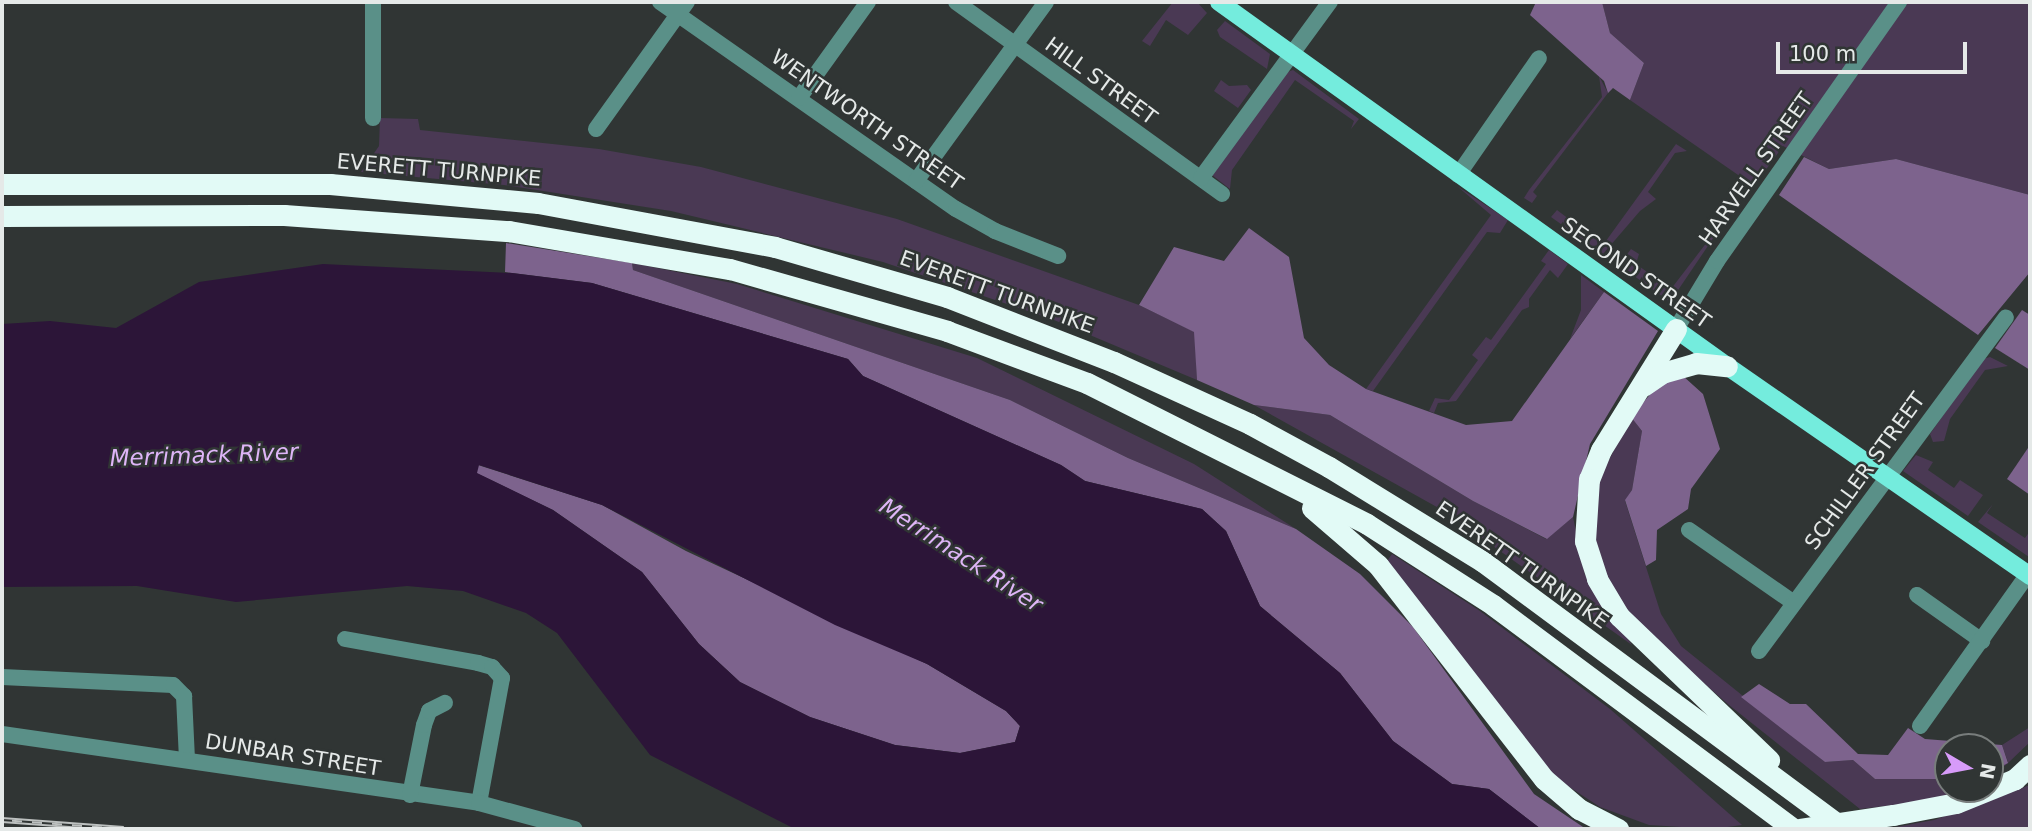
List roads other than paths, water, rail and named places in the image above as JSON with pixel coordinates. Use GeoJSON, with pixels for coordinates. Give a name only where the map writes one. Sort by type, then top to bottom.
{"type":"FeatureCollection","features":[{"type":"Feature","properties":{"kind":"highway","name":"EVERETT TURNPIKE"},"geometry":{"type":"LineString","coordinates":[[2,184],[330,184],[538,203],[775,247],[947,297],[1138,372],[1329,467],[1482,561],[1843,829]]}},
{"type":"Feature","properties":{"kind":"highway"},"geometry":{"type":"LineString","coordinates":[[2,216],[359,217],[583,241],[803,287],[947,331],[1087,383],[1367,524],[1554,649],[1794,829]]}},
{"type":"Feature","properties":{"kind":"highway"},"geometry":{"type":"LineString","coordinates":[[1676,329],[1601,450],[1590,479],[1585,541],[1597,579],[1619,616],[1843,829]]}},
{"type":"Feature","properties":{"kind":"highway"},"geometry":{"type":"LineString","coordinates":[[1641,387],[1662,373],[1690,364],[1727,366]]}},
{"type":"Feature","properties":{"kind":"highway"},"geometry":{"type":"LineString","coordinates":[[1087,383],[1303,501],[1330,521],[1378,565],[1544,779],[1579,809],[1618,829]]}},
{"type":"Feature","properties":{"kind":"highway"},"geometry":{"type":"LineString","coordinates":[[1800,829],[1893,816],[1956,803],[2015,779],[2030,765]]}},
{"type":"Feature","properties":{"kind":"main road","name":"SECOND STREET"},"geometry":{"type":"LineString","coordinates":[[1219,2],[1727,366],[2029,575]]}},
{"type":"Feature","properties":{"kind":"street"},"geometry":{"type":"LineString","coordinates":[[373,2],[373,118]]}},
{"type":"Feature","properties":{"kind":"street","name":"WENTWORTH STREET"},"geometry":{"type":"LineString","coordinates":[[660,2],[683,8],[799,98],[981,225],[1058,256]]}},
{"type":"Feature","properties":{"kind":"street"},"geometry":{"type":"LineString","coordinates":[[799,98],[868,2]]}},
{"type":"Feature","properties":{"kind":"street","name":"HILL STREET"},"geometry":{"type":"LineString","coordinates":[[956,2],[1222,194]]}},
{"type":"Feature","properties":{"kind":"street"},"geometry":{"type":"LineString","coordinates":[[916,181],[1046,2]]}},
{"type":"Feature","properties":{"kind":"street"},"geometry":{"type":"LineString","coordinates":[[1201,178],[1330,2]]}},
{"type":"Feature","properties":{"kind":"street","name":"HARVELL STREET"},"geometry":{"type":"LineString","coordinates":[[1676,329],[1717,261],[1899,2]]}},
{"type":"Feature","properties":{"kind":"street"},"geometry":{"type":"LineString","coordinates":[[596,129],[683,8]]}},
{"type":"Feature","properties":{"kind":"street"},"geometry":{"type":"LineString","coordinates":[[1458,175],[1539,58]]}},
{"type":"Feature","properties":{"kind":"street","name":"SCHILLER STREET"},"geometry":{"type":"LineString","coordinates":[[1759,651],[2006,317]]}},
{"type":"Feature","properties":{"kind":"street"},"geometry":{"type":"LineString","coordinates":[[1689,530],[1794,603]]}},
{"type":"Feature","properties":{"kind":"street"},"geometry":{"type":"LineString","coordinates":[[1920,726],[2029,575]]}},
{"type":"Feature","properties":{"kind":"street"},"geometry":{"type":"LineString","coordinates":[[1917,595],[1982,641]]}},
{"type":"Feature","properties":{"kind":"street"},"geometry":{"type":"LineString","coordinates":[[345,639],[478,663],[492,667],[502,678],[479,803]]}},
{"type":"Feature","properties":{"kind":"street"},"geometry":{"type":"LineString","coordinates":[[2,677],[173,685],[184,696],[187,759]]}},
{"type":"Feature","properties":{"kind":"street"},"geometry":{"type":"LineString","coordinates":[[410,795],[429,711],[445,703]]}},
{"type":"Feature","properties":{"kind":"street","name":"DUNBAR STREET"},"geometry":{"type":"LineString","coordinates":[[2,734],[143,757],[187,759],[410,795],[479,803],[575,829]]}},
{"type":"Feature","properties":{"kind":"water","name":"Merrimack River"},"geometry":{"type":"Polygon","coordinates":[[[323,264],[512,273],[592,283],[848,359],[863,376],[1061,465],[1085,481],[1202,509],[1226,531],[1260,606],[1340,673],[1393,741],[1452,784],[1489,789],[1541,829],[795,829],[650,755],[557,633],[526,613],[463,591],[407,586],[236,602],[137,586],[2,587],[2,324],[50,321],[116,328],[199,282],[323,264]],[[479,465],[477,473],[553,510],[642,572],[699,644],[740,682],[810,717],[895,745],[960,753],[1015,742],[1020,726],[1006,711],[927,664],[835,625],[602,505],[479,465]]]}},
{"type":"Feature","properties":{"kind":"railway"},"geometry":{"type":"LineString","coordinates":[[2,820],[124,829]]}}]}
